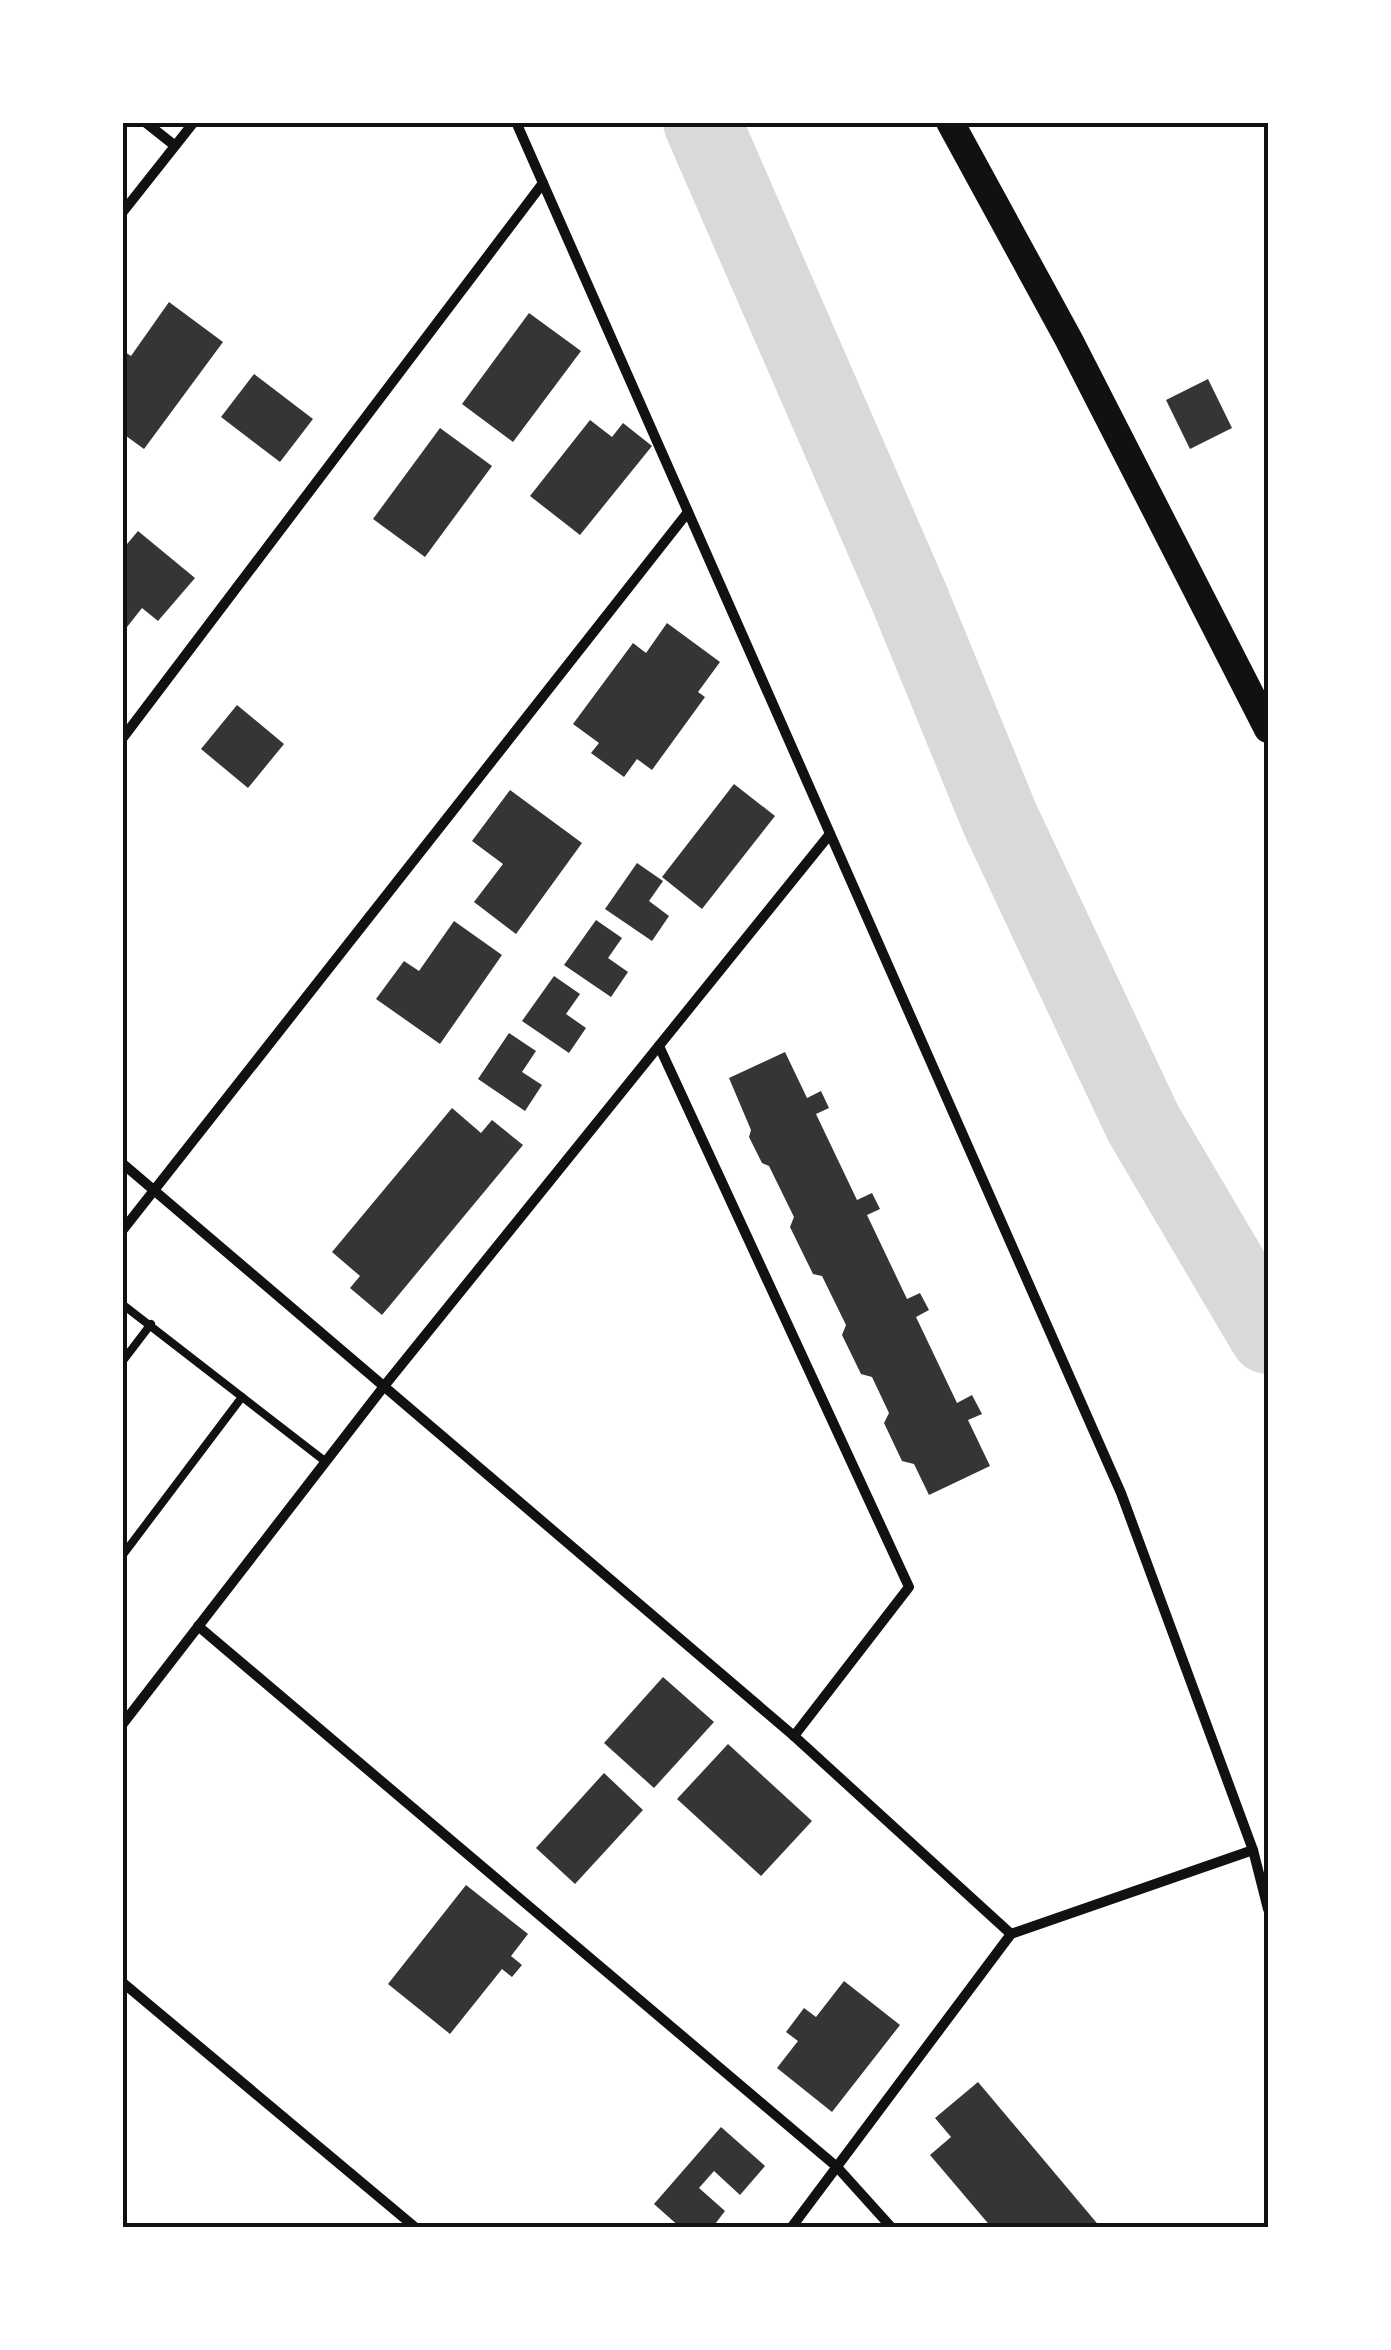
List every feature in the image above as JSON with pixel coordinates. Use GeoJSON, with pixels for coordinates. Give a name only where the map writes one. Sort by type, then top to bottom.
{"type":"FeatureCollection","features":[{"type":"Feature","properties":{"kind":"highway"},"geometry":{"type":"LineString","coordinates":[[950,122],[1069,340],[1268,728]]}},
{"type":"Feature","properties":{"kind":"street"},"geometry":{"type":"LineString","coordinates":[[145,122],[174,145]]}},
{"type":"Feature","properties":{"kind":"street"},"geometry":{"type":"LineString","coordinates":[[122,213],[194,122]]}},
{"type":"Feature","properties":{"kind":"street"},"geometry":{"type":"LineString","coordinates":[[516,122],[1121,1493],[1253,1850],[1268,1909]]}},
{"type":"Feature","properties":{"kind":"street"},"geometry":{"type":"LineString","coordinates":[[122,740],[543,183]]}},
{"type":"Feature","properties":{"kind":"street"},"geometry":{"type":"LineString","coordinates":[[122,1231],[688,512]]}},
{"type":"Feature","properties":{"kind":"street"},"geometry":{"type":"LineString","coordinates":[[122,1726],[385,1385],[830,834]]}},
{"type":"Feature","properties":{"kind":"street"},"geometry":{"type":"LineString","coordinates":[[659,1046],[908,1587],[794,1736]]}},
{"type":"Feature","properties":{"kind":"street"},"geometry":{"type":"LineString","coordinates":[[122,1163],[794,1736],[1011,1934]]}},
{"type":"Feature","properties":{"kind":"street"},"geometry":{"type":"LineString","coordinates":[[198,1626],[837,2167],[892,2228]]}},
{"type":"Feature","properties":{"kind":"street"},"geometry":{"type":"LineString","coordinates":[[791,2228],[1011,1934],[1253,1850]]}},
{"type":"Feature","properties":{"kind":"street"},"geometry":{"type":"LineString","coordinates":[[122,1982],[416,2228]]}},
{"type":"Feature","properties":{"kind":"lane"},"geometry":{"type":"LineString","coordinates":[[122,1304],[326,1462]]}},
{"type":"Feature","properties":{"kind":"lane"},"geometry":{"type":"LineString","coordinates":[[122,1362],[151,1324]]}},
{"type":"Feature","properties":{"kind":"lane"},"geometry":{"type":"LineString","coordinates":[[122,1556],[242,1397]]}},
{"type":"Feature","properties":{"kind":"building"},"geometry":{"type":"Polygon","coordinates":[[[169,302],[223,342],[144,449],[122,433],[122,350],[131,356],[169,302]]]}},
{"type":"Feature","properties":{"kind":"building"},"geometry":{"type":"Polygon","coordinates":[[[529,313],[581,351],[513,442],[462,404],[529,313]]]}},
{"type":"Feature","properties":{"kind":"building"},"geometry":{"type":"Polygon","coordinates":[[[254,374],[313,419],[280,462],[221,417],[254,374]]]}},
{"type":"Feature","properties":{"kind":"building"},"geometry":{"type":"Polygon","coordinates":[[[1208,379],[1232,428],[1190,449],[1166,400],[1208,379]]]}},
{"type":"Feature","properties":{"kind":"building"},"geometry":{"type":"Polygon","coordinates":[[[590,420],[612,437],[623,423],[652,446],[580,535],[530,496],[590,420]]]}},
{"type":"Feature","properties":{"kind":"building"},"geometry":{"type":"Polygon","coordinates":[[[440,428],[492,466],[425,557],[373,519],[440,428]]]}},
{"type":"Feature","properties":{"kind":"building"},"geometry":{"type":"Polygon","coordinates":[[[138,531],[195,578],[158,621],[142,608],[127,627],[122,623],[122,550],[138,531]]]}},
{"type":"Feature","properties":{"kind":"building"},"geometry":{"type":"Polygon","coordinates":[[[667,623],[720,662],[698,692],[705,697],[652,770],[637,759],[624,777],[591,753],[599,743],[573,724],[633,643],[646,653],[667,623]]]}},
{"type":"Feature","properties":{"kind":"building"},"geometry":{"type":"Polygon","coordinates":[[[237,705],[284,744],[248,788],[201,749],[237,705]]]}},
{"type":"Feature","properties":{"kind":"building"},"geometry":{"type":"Polygon","coordinates":[[[734,784],[775,816],[702,909],[662,877],[734,784]]]}},
{"type":"Feature","properties":{"kind":"building"},"geometry":{"type":"Polygon","coordinates":[[[510,790],[582,843],[516,934],[474,902],[503,864],[472,841],[510,790]]]}},
{"type":"Feature","properties":{"kind":"building"},"geometry":{"type":"Polygon","coordinates":[[[637,863],[663,881],[649,901],[669,916],[652,941],[605,909],[637,863]]]}},
{"type":"Feature","properties":{"kind":"building"},"geometry":{"type":"Polygon","coordinates":[[[596,920],[622,938],[608,958],[628,972],[611,997],[564,965],[596,920]]]}},
{"type":"Feature","properties":{"kind":"building"},"geometry":{"type":"Polygon","coordinates":[[[454,921],[502,955],[440,1044],[376,999],[404,961],[419,971],[454,921]]]}},
{"type":"Feature","properties":{"kind":"building"},"geometry":{"type":"Polygon","coordinates":[[[554,976],[580,994],[566,1014],[586,1028],[569,1053],[522,1021],[554,976]]]}},
{"type":"Feature","properties":{"kind":"building"},"geometry":{"type":"Polygon","coordinates":[[[509,1033],[536,1051],[522,1072],[542,1085],[525,1111],[478,1079],[509,1033]]]}},
{"type":"Feature","properties":{"kind":"building"},"geometry":{"type":"Polygon","coordinates":[[[785,1052],[807,1098],[821,1091],[829,1108],[816,1114],[857,1200],[872,1193],[880,1209],[867,1215],[907,1299],[920,1293],[929,1310],[916,1317],[957,1403],[972,1395],[982,1414],[968,1420],[990,1466],[929,1495],[914,1464],[902,1461],[884,1423],[889,1413],[872,1377],[861,1374],[842,1335],[846,1325],[822,1276],[813,1274],[790,1227],[794,1217],[769,1166],[762,1163],[749,1137],[751,1130],[729,1078],[785,1052]]]}},
{"type":"Feature","properties":{"kind":"building"},"geometry":{"type":"Polygon","coordinates":[[[452,1108],[481,1133],[492,1120],[523,1145],[382,1315],[350,1288],[360,1276],[332,1252],[452,1108]]]}},
{"type":"Feature","properties":{"kind":"building"},"geometry":{"type":"Polygon","coordinates":[[[663,1677],[714,1722],[654,1788],[604,1743],[663,1677]]]}},
{"type":"Feature","properties":{"kind":"building"},"geometry":{"type":"Polygon","coordinates":[[[728,1744],[812,1821],[761,1876],[677,1799],[728,1744]]]}},
{"type":"Feature","properties":{"kind":"building"},"geometry":{"type":"Polygon","coordinates":[[[604,1773],[643,1810],[575,1884],[536,1848],[604,1773]]]}},
{"type":"Feature","properties":{"kind":"building"},"geometry":{"type":"Polygon","coordinates":[[[466,1885],[528,1934],[511,1956],[522,1965],[512,1977],[502,1969],[450,2034],[388,1984],[466,1885]]]}},
{"type":"Feature","properties":{"kind":"building"},"geometry":{"type":"Polygon","coordinates":[[[844,1981],[900,2025],[832,2112],[777,2068],[798,2041],[786,2032],[804,2008],[816,2017],[844,1981]]]}},
{"type":"Feature","properties":{"kind":"building"},"geometry":{"type":"Polygon","coordinates":[[[978,2082],[1101,2228],[992,2228],[930,2155],[951,2137],[935,2118],[978,2082]]]}},
{"type":"Feature","properties":{"kind":"building"},"geometry":{"type":"Polygon","coordinates":[[[721,2127],[765,2166],[740,2195],[714,2171],[699,2188],[725,2211],[712,2228],[681,2228],[654,2204],[721,2127]]]}},
{"type":"Feature","properties":{"kind":"waterway"},"geometry":{"type":"LineString","coordinates":[[702,122],[909,597],[1000,819],[1143,1123],[1268,1335]]}}]}
